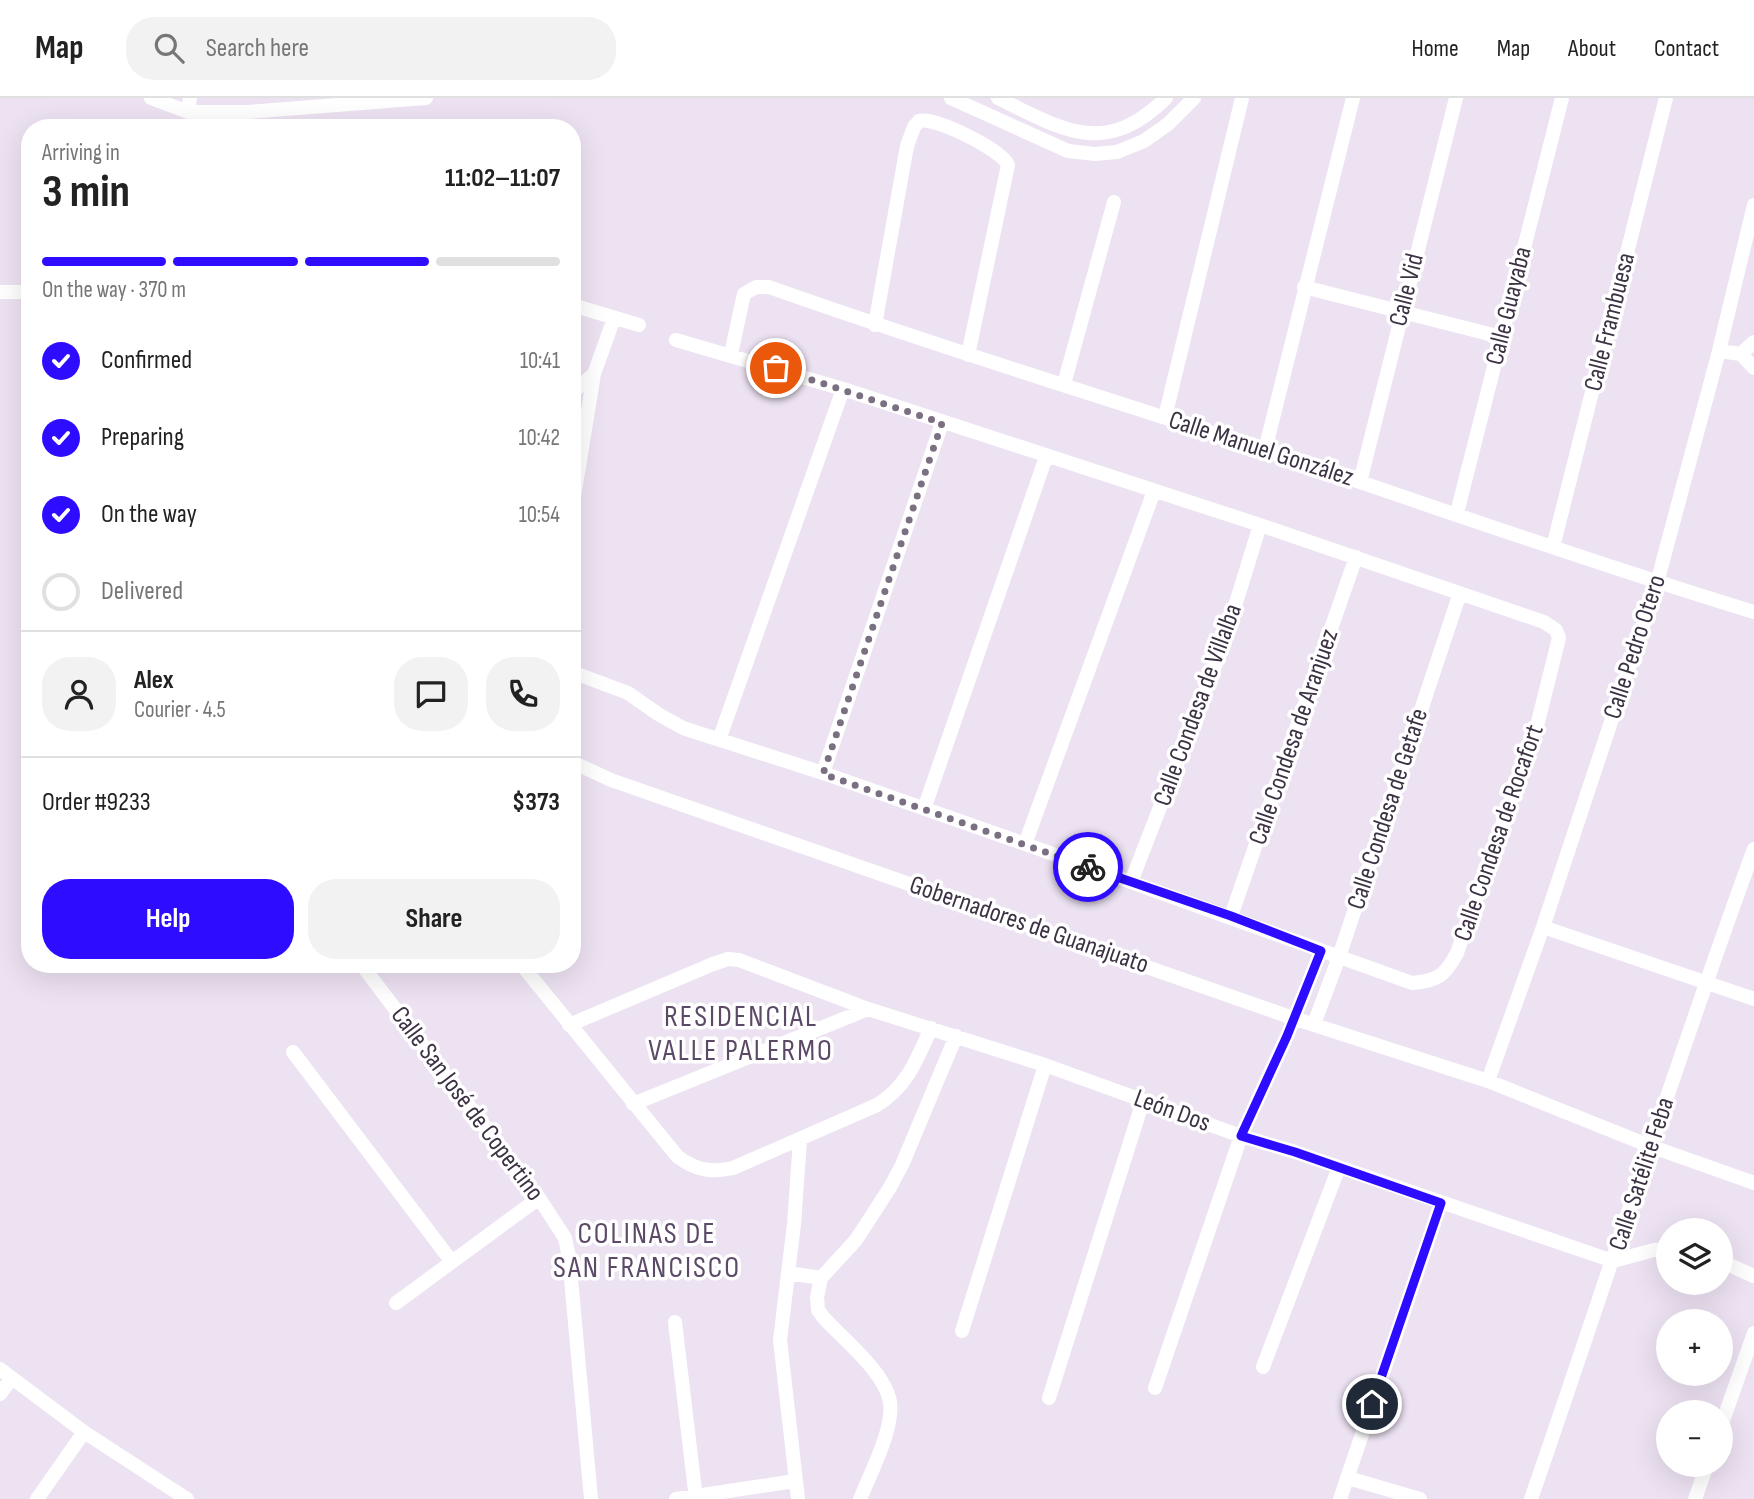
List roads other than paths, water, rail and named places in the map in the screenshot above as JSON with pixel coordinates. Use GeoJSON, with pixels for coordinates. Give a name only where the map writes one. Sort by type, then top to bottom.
{"type":"FeatureCollection","features":[{"type":"Feature","properties":{"kind":"street"},"geometry":{"type":"LineString","coordinates":[[151,98],[248,112],[426,98]]}},
{"type":"Feature","properties":{"kind":"street"},"geometry":{"type":"LineString","coordinates":[[951,98],[1068,151],[1095,154],[1117,152],[1144,141],[1168,124],[1194,98]]}},
{"type":"Feature","properties":{"kind":"street"},"geometry":{"type":"LineString","coordinates":[[998,98],[1058,127],[1085,134],[1114,132],[1134,124],[1166,98]]}},
{"type":"Feature","properties":{"kind":"street"},"geometry":{"type":"LineString","coordinates":[[1164,417],[1242,98]]}},
{"type":"Feature","properties":{"kind":"street"},"geometry":{"type":"LineString","coordinates":[[1265,450],[1353,98]]}},
{"type":"Feature","properties":{"kind":"street","name":"Calle Vid"},"geometry":{"type":"LineString","coordinates":[[1360,482],[1456,98]]}},
{"type":"Feature","properties":{"kind":"street","name":"Calle Guayaba"},"geometry":{"type":"LineString","coordinates":[[1457,513],[1562,98]]}},
{"type":"Feature","properties":{"kind":"street","name":"Calle Frambuesa"},"geometry":{"type":"LineString","coordinates":[[1553,547],[1666,98]]}},
{"type":"Feature","properties":{"kind":"street"},"geometry":{"type":"LineString","coordinates":[[875,325],[906,150],[914,127],[923,119],[929,120],[945,125],[999,153],[1006,161],[1007,176],[968,355]]}},
{"type":"Feature","properties":{"kind":"street"},"geometry":{"type":"LineString","coordinates":[[1064,384],[1114,202]]}},
{"type":"Feature","properties":{"kind":"street","name":"Calle Pedro Otero"},"geometry":{"type":"LineString","coordinates":[[1488,1081],[1543,927],[1657,583],[1719,351],[1754,205]]}},
{"type":"Feature","properties":{"kind":"street","name":"Calle Manuel González"},"geometry":{"type":"LineString","coordinates":[[731,355],[744,295],[756,287],[769,287],[875,325],[1457,513],[1657,583],[1754,611]]}},
{"type":"Feature","properties":{"kind":"street"},"geometry":{"type":"LineString","coordinates":[[1304,287],[1502,337]]}},
{"type":"Feature","properties":{"kind":"street"},"geometry":{"type":"LineString","coordinates":[[0,292],[21,292]]}},
{"type":"Feature","properties":{"kind":"street"},"geometry":{"type":"LineString","coordinates":[[581,308],[639,325]]}},
{"type":"Feature","properties":{"kind":"street"},"geometry":{"type":"LineString","coordinates":[[581,454],[594,374],[614,318]]}},
{"type":"Feature","properties":{"kind":"street","name":"Calle Condesa de Rocafort"},"geometry":{"type":"LineString","coordinates":[[581,675],[628,693],[657,714],[683,728],[1231,916],[1412,983],[1429,982],[1441,976],[1451,965],[1537,726],[1559,645],[1556,630],[1544,622],[1260,525],[843,389],[676,340]]}},
{"type":"Feature","properties":{"kind":"street"},"geometry":{"type":"LineString","coordinates":[[1741,354],[1754,342]]}},
{"type":"Feature","properties":{"kind":"street"},"geometry":{"type":"LineString","coordinates":[[1719,351],[1741,354],[1754,368]]}},
{"type":"Feature","properties":{"kind":"street"},"geometry":{"type":"LineString","coordinates":[[581,385],[594,374]]}},
{"type":"Feature","properties":{"kind":"street"},"geometry":{"type":"LineString","coordinates":[[719,740],[843,389]]}},
{"type":"Feature","properties":{"kind":"street"},"geometry":{"type":"LineString","coordinates":[[823,774],[942,423]]}},
{"type":"Feature","properties":{"kind":"street"},"geometry":{"type":"LineString","coordinates":[[924,809],[1046,457]]}},
{"type":"Feature","properties":{"kind":"street"},"geometry":{"type":"LineString","coordinates":[[1025,844],[1154,491]]}},
{"type":"Feature","properties":{"kind":"street","name":"Calle Condesa de Villalba"},"geometry":{"type":"LineString","coordinates":[[1131,882],[1223,645],[1260,525]]}},
{"type":"Feature","properties":{"kind":"street","name":"Calle Condesa de Aranjuez"},"geometry":{"type":"LineString","coordinates":[[1231,916],[1356,557]]}},
{"type":"Feature","properties":{"kind":"street","name":"Calle Condesa de Getafe"},"geometry":{"type":"LineString","coordinates":[[1314,1024],[1339,957],[1460,593]]}},
{"type":"Feature","properties":{"kind":"street","name":"Gobernadores de Guanajuato"},"geometry":{"type":"LineString","coordinates":[[581,766],[611,780],[1293,1018],[1488,1081],[1650,1146],[1754,1183]]}},
{"type":"Feature","properties":{"kind":"street","name":"Calle Satélite Feba"},"geometry":{"type":"LineString","coordinates":[[1531,1499],[1706,982],[1754,849]]}},
{"type":"Feature","properties":{"kind":"street"},"geometry":{"type":"LineString","coordinates":[[1543,927],[1754,999]]}},
{"type":"Feature","properties":{"kind":"street"},"geometry":{"type":"LineString","coordinates":[[1155,1388],[1241,1136],[1321,951]]}},
{"type":"Feature","properties":{"kind":"street","name":"León Dos"},"geometry":{"type":"LineString","coordinates":[[569,1025],[713,964],[738,960],[868,1009],[1045,1065],[1241,1136],[1613,1261]]}},
{"type":"Feature","properties":{"kind":"street","name":"Calle San José de Copertino"},"geometry":{"type":"LineString","coordinates":[[369,973],[539,1198],[565,1238],[591,1499]]}},
{"type":"Feature","properties":{"kind":"street"},"geometry":{"type":"LineString","coordinates":[[528,973],[677,1156],[689,1165],[705,1170],[733,1168],[889,1098],[909,1075],[931,1028]]}},
{"type":"Feature","properties":{"kind":"street"},"geometry":{"type":"LineString","coordinates":[[633,1104],[868,1009]]}},
{"type":"Feature","properties":{"kind":"street"},"geometry":{"type":"LineString","coordinates":[[860,1499],[883,1442],[890,1403],[885,1386],[873,1369],[818,1310],[817,1297],[821,1278],[856,1240],[902,1165],[956,1036]]}},
{"type":"Feature","properties":{"kind":"street"},"geometry":{"type":"LineString","coordinates":[[293,1052],[452,1262]]}},
{"type":"Feature","properties":{"kind":"street"},"geometry":{"type":"LineString","coordinates":[[962,1331],[1045,1065]]}},
{"type":"Feature","properties":{"kind":"street"},"geometry":{"type":"LineString","coordinates":[[1049,1398],[1143,1101]]}},
{"type":"Feature","properties":{"kind":"street"},"geometry":{"type":"LineString","coordinates":[[798,1499],[780,1340],[794,1224],[800,1140]]}},
{"type":"Feature","properties":{"kind":"street"},"geometry":{"type":"LineString","coordinates":[[1263,1367],[1339,1167]]}},
{"type":"Feature","properties":{"kind":"street"},"geometry":{"type":"LineString","coordinates":[[396,1303],[539,1198]]}},
{"type":"Feature","properties":{"kind":"street"},"geometry":{"type":"LineString","coordinates":[[1340,1499],[1441,1203]]}},
{"type":"Feature","properties":{"kind":"street"},"geometry":{"type":"LineString","coordinates":[[1613,1261],[1656,1251]]}},
{"type":"Feature","properties":{"kind":"street"},"geometry":{"type":"LineString","coordinates":[[1733,1267],[1754,1276]]}},
{"type":"Feature","properties":{"kind":"street"},"geometry":{"type":"LineString","coordinates":[[788,1273],[821,1278]]}},
{"type":"Feature","properties":{"kind":"street"},"geometry":{"type":"LineString","coordinates":[[676,1322],[696,1498]]}},
{"type":"Feature","properties":{"kind":"street"},"geometry":{"type":"LineString","coordinates":[[1730,1400],[1754,1333]]}},
{"type":"Feature","properties":{"kind":"street"},"geometry":{"type":"LineString","coordinates":[[0,1369],[85,1432],[187,1499]]}},
{"type":"Feature","properties":{"kind":"street"},"geometry":{"type":"LineString","coordinates":[[0,1394],[12,1378]]}},
{"type":"Feature","properties":{"kind":"street"},"geometry":{"type":"LineString","coordinates":[[37,1499],[85,1432]]}},
{"type":"Feature","properties":{"kind":"street"},"geometry":{"type":"LineString","coordinates":[[1695,1499],[1703,1477]]}},
{"type":"Feature","properties":{"kind":"street"},"geometry":{"type":"LineString","coordinates":[[1348,1478],[1420,1499]]}},
{"type":"Feature","properties":{"kind":"street"},"geometry":{"type":"LineString","coordinates":[[676,1499],[795,1481]]}},
{"type":"Feature","properties":{"kind":"district","name":"RESIDENCIAL VALLE PALERMO"},"geometry":{"type":"Point","coordinates":[741,1034]}},
{"type":"Feature","properties":{"kind":"district","name":"COLINAS DE SAN FRANCISCO"},"geometry":{"type":"Point","coordinates":[647,1251]}}]}
